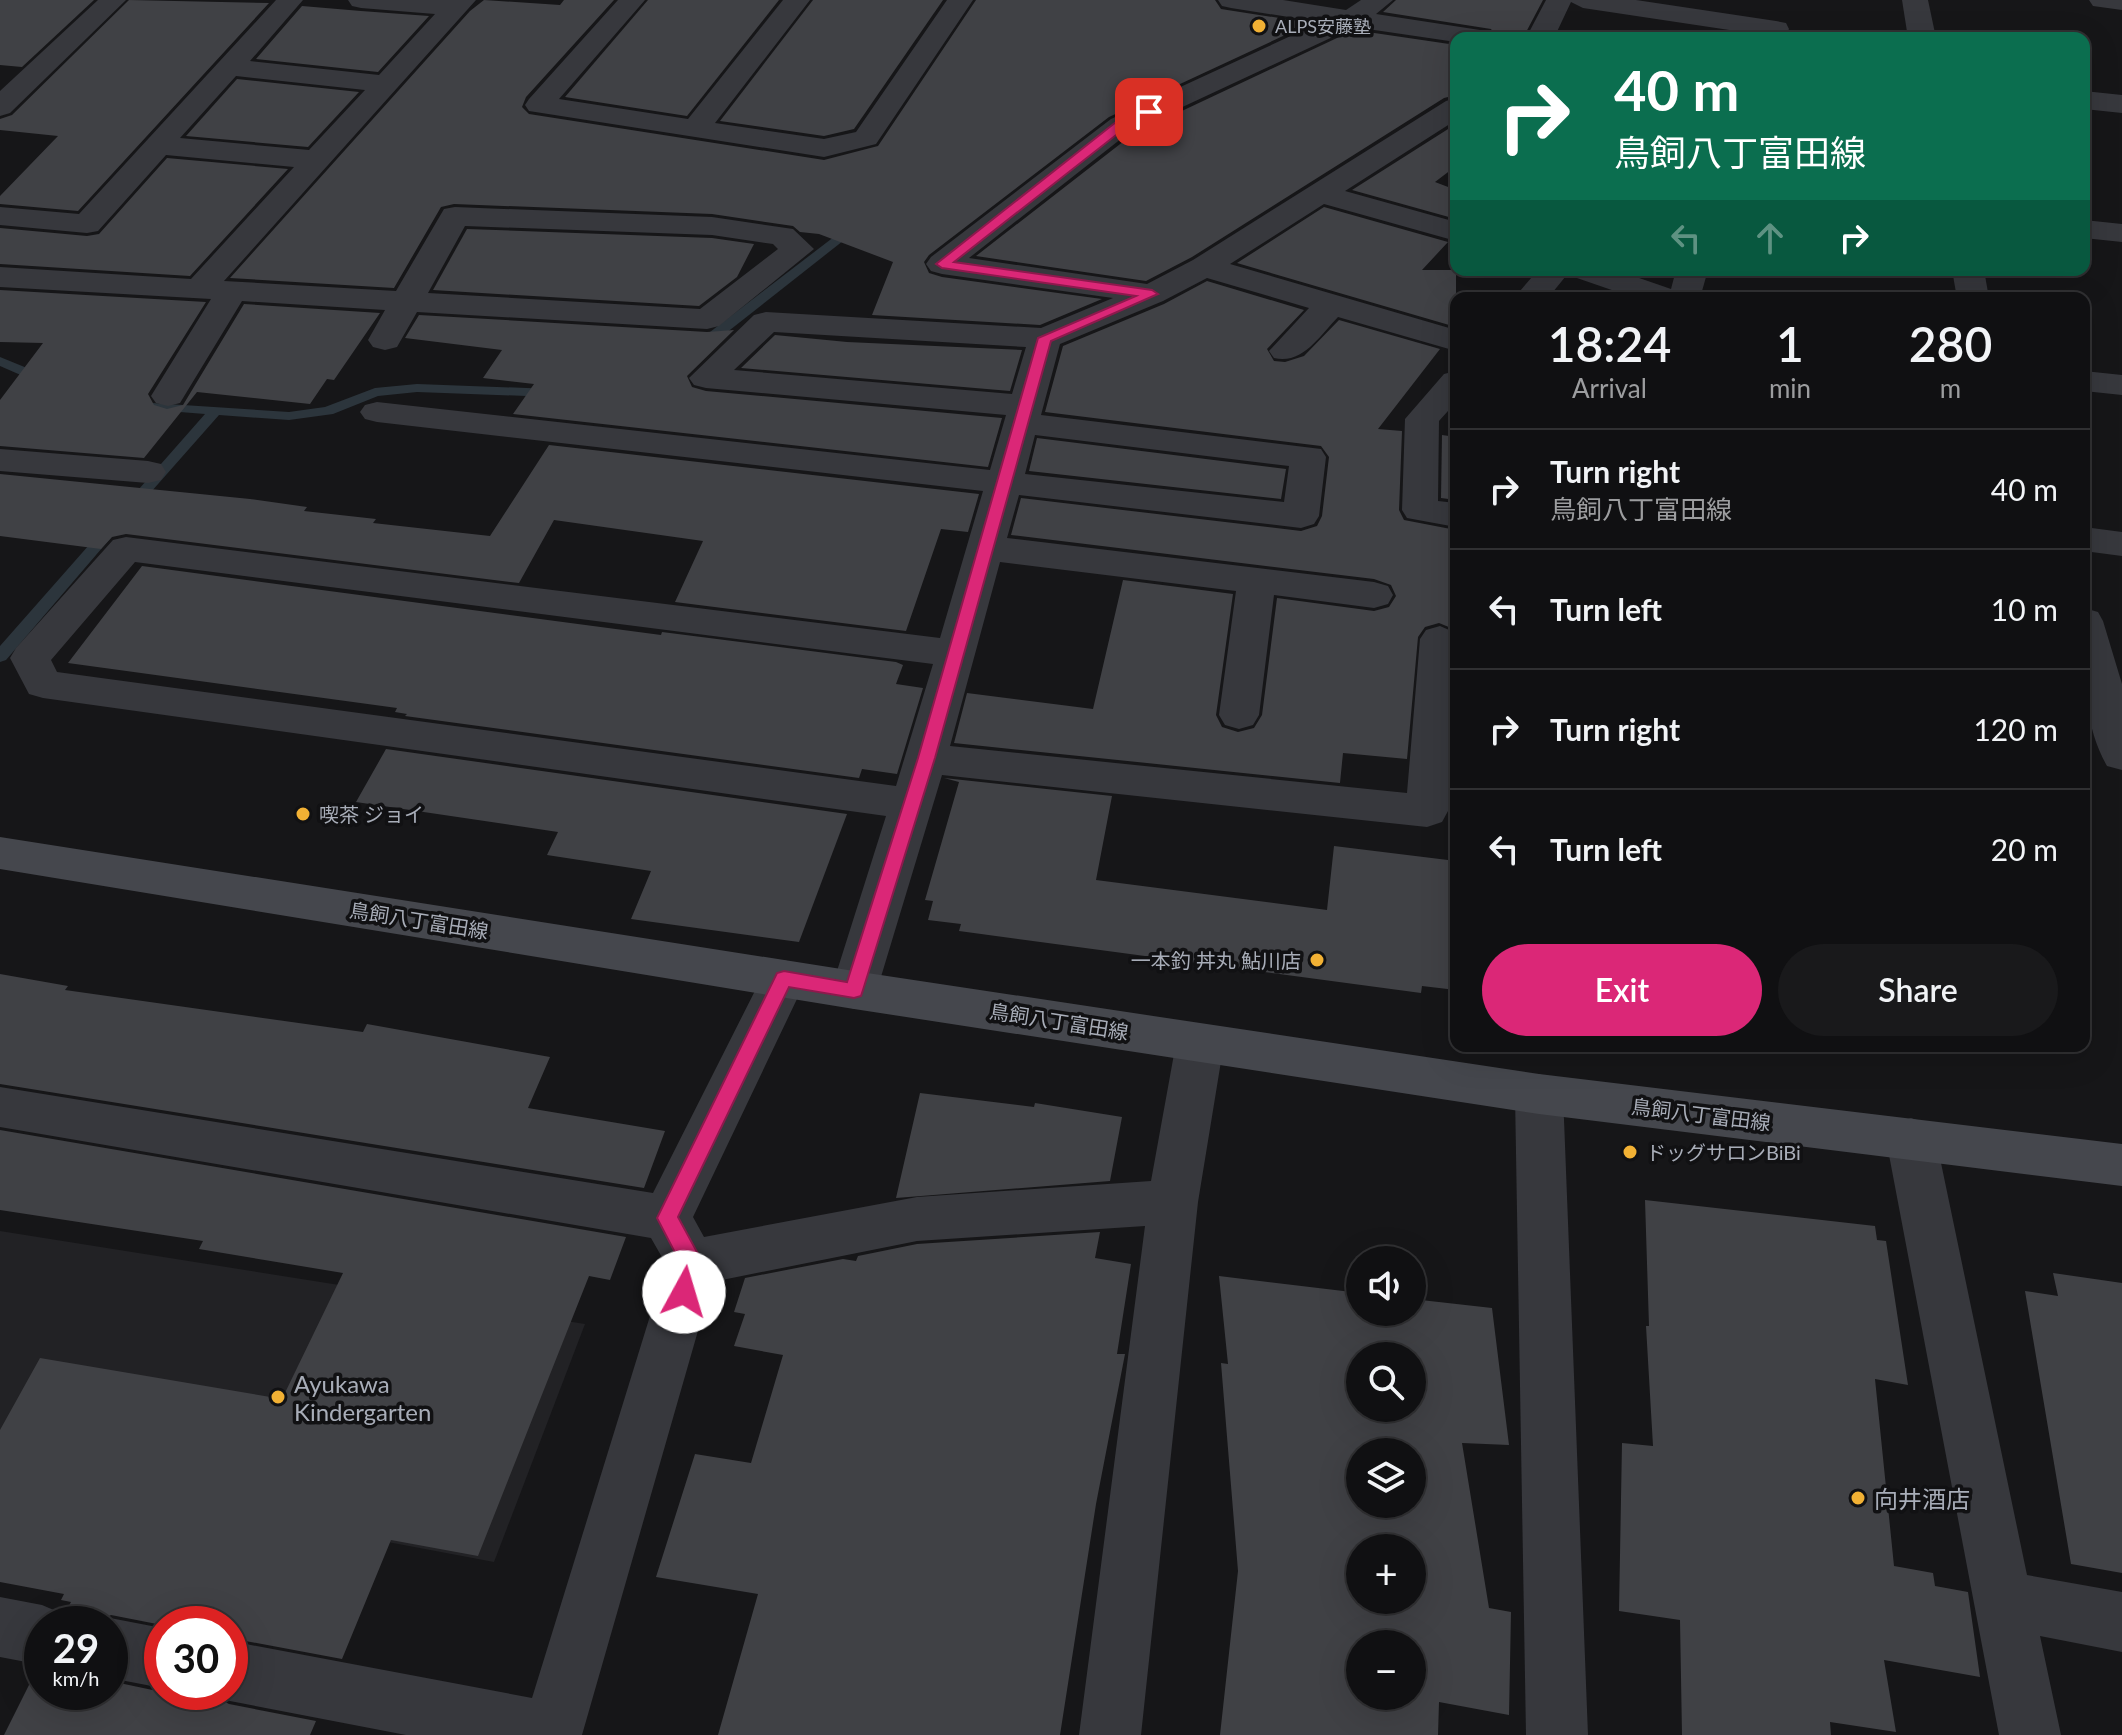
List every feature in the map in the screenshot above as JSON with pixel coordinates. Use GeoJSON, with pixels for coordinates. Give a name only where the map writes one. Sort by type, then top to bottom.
{"type":"FeatureCollection","features":[{"type":"Feature","properties":{"kind":"main road","name":"鳥飼八丁富田線"},"geometry":{"type":"LineString","coordinates":[[0,853],[854,990],[1539,1094],[2122,1165]]}},
{"type":"Feature","properties":{"kind":"street"},"geometry":{"type":"LineString","coordinates":[[0,107],[113,0]]}},
{"type":"Feature","properties":{"kind":"street"},"geometry":{"type":"LineString","coordinates":[[0,216],[87,224],[290,0]]}},
{"type":"Feature","properties":{"kind":"street"},"geometry":{"type":"LineString","coordinates":[[361,0],[459,4]]}},
{"type":"Feature","properties":{"kind":"street"},"geometry":{"type":"LineString","coordinates":[[632,0],[539,105],[824,148],[866,138],[960,0]]}},
{"type":"Feature","properties":{"kind":"street"},"geometry":{"type":"LineString","coordinates":[[696,128],[797,0]]}},
{"type":"Feature","properties":{"kind":"street"},"geometry":{"type":"LineString","coordinates":[[1231,0],[1450,34]]}},
{"type":"Feature","properties":{"kind":"street"},"geometry":{"type":"LineString","coordinates":[[1152,294],[942,264],[1121,125],[1349,19],[1380,0]]}},
{"type":"Feature","properties":{"kind":"street"},"geometry":{"type":"LineString","coordinates":[[1543,32],[1559,0]]}},
{"type":"Feature","properties":{"kind":"street"},"geometry":{"type":"LineString","coordinates":[[1583,0],[1766,32]]}},
{"type":"Feature","properties":{"kind":"street"},"geometry":{"type":"LineString","coordinates":[[1776,0],[1777,32]]}},
{"type":"Feature","properties":{"kind":"street"},"geometry":{"type":"LineString","coordinates":[[1915,0],[1921,32]]}},
{"type":"Feature","properties":{"kind":"street"},"geometry":{"type":"LineString","coordinates":[[2102,0],[2122,2]]}},
{"type":"Feature","properties":{"kind":"street"},"geometry":{"type":"LineString","coordinates":[[199,289],[459,4]]}},
{"type":"Feature","properties":{"kind":"street"},"geometry":{"type":"LineString","coordinates":[[227,67],[386,84]]}},
{"type":"Feature","properties":{"kind":"street"},"geometry":{"type":"LineString","coordinates":[[2090,101],[2122,104]]}},
{"type":"Feature","properties":{"kind":"street"},"geometry":{"type":"LineString","coordinates":[[377,412],[1301,516],[1308,457],[1024,415],[706,378],[766,322],[1045,338],[1152,294],[1204,267],[1450,117]]}},
{"type":"Feature","properties":{"kind":"street"},"geometry":{"type":"LineString","coordinates":[[156,145],[316,160]]}},
{"type":"Feature","properties":{"kind":"street"},"geometry":{"type":"LineString","coordinates":[[1322,194],[1450,230]]}},
{"type":"Feature","properties":{"kind":"street"},"geometry":{"type":"LineString","coordinates":[[0,277],[232,291],[407,301],[707,319],[798,249],[782,236],[712,226],[455,216],[407,301],[385,340]]}},
{"type":"Feature","properties":{"kind":"street"},"geometry":{"type":"LineString","coordinates":[[2090,230],[2122,233]]}},
{"type":"Feature","properties":{"kind":"street"},"geometry":{"type":"LineString","coordinates":[[1204,267],[1450,339]]}},
{"type":"Feature","properties":{"kind":"street"},"geometry":{"type":"LineString","coordinates":[[1535,292],[1550,276]]}},
{"type":"Feature","properties":{"kind":"street"},"geometry":{"type":"LineString","coordinates":[[1602,276],[1649,292]]}},
{"type":"Feature","properties":{"kind":"street"},"geometry":{"type":"LineString","coordinates":[[168,396],[232,291]]}},
{"type":"Feature","properties":{"kind":"street"},"geometry":{"type":"LineString","coordinates":[[1286,351],[1331,305]]}},
{"type":"Feature","properties":{"kind":"street"},"geometry":{"type":"LineString","coordinates":[[854,990],[926,758],[1045,338]]}},
{"type":"Feature","properties":{"kind":"street"},"geometry":{"type":"LineString","coordinates":[[2090,382],[2122,385]]}},
{"type":"Feature","properties":{"kind":"street"},"geometry":{"type":"LineString","coordinates":[[1450,388],[1422,419],[1420,510],[1450,514]]}},
{"type":"Feature","properties":{"kind":"street"},"geometry":{"type":"LineString","coordinates":[[0,460],[148,472]]}},
{"type":"Feature","properties":{"kind":"street"},"geometry":{"type":"LineString","coordinates":[[2090,540],[2122,544]]}},
{"type":"Feature","properties":{"kind":"street"},"geometry":{"type":"LineString","coordinates":[[986,548],[1374,595]]}},
{"type":"Feature","properties":{"kind":"street"},"geometry":{"type":"LineString","coordinates":[[912,804],[43,684],[30,658],[126,549],[956,653]]}},
{"type":"Feature","properties":{"kind":"street"},"geometry":{"type":"LineString","coordinates":[[1239,715],[1257,581]]}},
{"type":"Feature","properties":{"kind":"street"},"geometry":{"type":"LineString","coordinates":[[926,758],[1427,811],[1440,639]]}},
{"type":"Feature","properties":{"kind":"street"},"geometry":{"type":"LineString","coordinates":[[2090,642],[2122,755]]}},
{"type":"Feature","properties":{"kind":"street"},"geometry":{"type":"LineString","coordinates":[[248,1675],[551,1734],[680,1240],[784,978]]}},
{"type":"Feature","properties":{"kind":"street"},"geometry":{"type":"LineString","coordinates":[[1110,1735],[1173,1202],[1200,1043]]}},
{"type":"Feature","properties":{"kind":"street"},"geometry":{"type":"LineString","coordinates":[[1539,1094],[1557,1735]]}},
{"type":"Feature","properties":{"kind":"street"},"geometry":{"type":"LineString","coordinates":[[0,1107],[680,1240],[917,1219],[1173,1202]]}},
{"type":"Feature","properties":{"kind":"street"},"geometry":{"type":"LineString","coordinates":[[1911,1139],[2030,1735]]}},
{"type":"Feature","properties":{"kind":"street"},"geometry":{"type":"LineString","coordinates":[[2002,1600],[2122,1622]]}},
{"type":"Feature","properties":{"kind":"street"},"geometry":{"type":"LineString","coordinates":[[0,1627],[24,1632]]}},
{"type":"Feature","properties":{"kind":"shaded area","name":"Ayukawa Kindergarten"},"geometry":{"type":"Polygon","coordinates":[[[0,1231],[585,1324],[494,1562],[0,1469],[0,1231]]]}},
{"type":"Feature","properties":{"kind":"building"},"geometry":{"type":"Polygon","coordinates":[[[0,0],[94,0],[22,67],[0,65],[0,0]]]}},
{"type":"Feature","properties":{"kind":"building"},"geometry":{"type":"Polygon","coordinates":[[[129,0],[269,3],[78,211],[0,204],[0,196],[58,136],[0,130],[0,119],[12,115],[129,0]]]}},
{"type":"Feature","properties":{"kind":"building"},"geometry":{"type":"Polygon","coordinates":[[[484,0],[560,5],[564,0],[614,0],[526,97],[522,107],[529,114],[824,160],[878,146],[976,0],[1215,0],[1221,9],[1311,23],[1109,117],[929,255],[924,262],[929,273],[942,277],[1102,299],[1040,325],[872,315],[893,262],[819,234],[800,232],[793,226],[712,214],[454,204],[441,207],[394,288],[230,278],[470,11],[484,0]]]}},
{"type":"Feature","properties":{"kind":"building"},"geometry":{"type":"Polygon","coordinates":[[[648,0],[779,0],[687,116],[565,97],[648,0]]]}},
{"type":"Feature","properties":{"kind":"building"},"geometry":{"type":"Polygon","coordinates":[[[813,0],[943,0],[854,129],[824,136],[720,121],[813,0]]]}},
{"type":"Feature","properties":{"kind":"building"},"geometry":{"type":"Polygon","coordinates":[[[1396,0],[1543,0],[1526,32],[1493,32],[1491,29],[1383,12],[1396,0]]]}},
{"type":"Feature","properties":{"kind":"building"},"geometry":{"type":"Polygon","coordinates":[[[302,6],[429,16],[378,72],[256,59],[302,6]]]}},
{"type":"Feature","properties":{"kind":"building"},"geometry":{"type":"Polygon","coordinates":[[[1354,30],[1450,44],[1450,96],[1192,257],[1146,281],[976,256],[1133,134],[1354,30]]]}},
{"type":"Feature","properties":{"kind":"building"},"geometry":{"type":"Polygon","coordinates":[[[237,79],[359,92],[308,147],[186,136],[237,79]]]}},
{"type":"Feature","properties":{"kind":"building"},"geometry":{"type":"Polygon","coordinates":[[[1450,128],[1450,171],[1435,182],[1450,188],[1450,217],[1352,190],[1450,128]]]}},
{"type":"Feature","properties":{"kind":"building"},"geometry":{"type":"Polygon","coordinates":[[[167,158],[288,169],[190,276],[0,264],[0,228],[87,236],[99,234],[167,158]]]}},
{"type":"Feature","properties":{"kind":"building"},"geometry":{"type":"Polygon","coordinates":[[[1324,207],[1448,242],[1422,270],[1450,270],[1450,276],[1456,276],[1456,292],[1450,292],[1450,325],[1237,263],[1324,207]]]}},
{"type":"Feature","properties":{"kind":"building"},"geometry":{"type":"Polygon","coordinates":[[[467,229],[712,238],[754,244],[737,277],[699,306],[433,290],[467,229]]]}},
{"type":"Feature","properties":{"kind":"building"},"geometry":{"type":"Polygon","coordinates":[[[1207,281],[1304,310],[1267,349],[1274,361],[1285,362],[1304,356],[1339,320],[1440,349],[1378,429],[1402,431],[1399,510],[1404,520],[1450,529],[1450,628],[1439,623],[1425,627],[1418,637],[1407,759],[1343,753],[1340,783],[954,743],[967,693],[1093,709],[1123,580],[1233,594],[1216,715],[1222,727],[1238,732],[1254,728],[1262,715],[1277,598],[1374,611],[1389,607],[1396,596],[1391,585],[1374,579],[1011,535],[1021,498],[1301,531],[1317,526],[1322,516],[1329,457],[1321,446],[1045,412],[1063,346],[1164,304],[1207,281]]]}},
{"type":"Feature","properties":{"kind":"building"},"geometry":{"type":"Polygon","coordinates":[[[0,290],[206,302],[148,394],[154,405],[167,409],[183,405],[244,304],[380,313],[334,380],[327,379],[310,404],[197,392],[144,458],[0,446],[0,400],[43,343],[0,342],[0,290]]]}},
{"type":"Feature","properties":{"kind":"building"},"geometry":{"type":"Polygon","coordinates":[[[419,315],[707,332],[734,330],[687,376],[692,387],[706,391],[1002,418],[988,467],[513,414],[534,384],[483,378],[502,350],[405,338],[419,315]]]}},
{"type":"Feature","properties":{"kind":"building"},"geometry":{"type":"Polygon","coordinates":[[[775,335],[847,342],[1022,350],[1010,391],[741,368],[775,335]]]}},
{"type":"Feature","properties":{"kind":"building"},"geometry":{"type":"Polygon","coordinates":[[[1442,435],[1450,436],[1450,499],[1441,498],[1442,435]]]}},
{"type":"Feature","properties":{"kind":"building"},"geometry":{"type":"Polygon","coordinates":[[[1037,438],[1286,469],[1281,499],[1029,471],[1037,438]]]}},
{"type":"Feature","properties":{"kind":"building"},"geometry":{"type":"Polygon","coordinates":[[[549,445],[979,494],[968,532],[941,529],[906,631],[675,602],[703,541],[554,520],[519,583],[126,534],[112,537],[101,549],[0,536],[0,474],[250,499],[307,507],[304,511],[376,519],[373,523],[490,536],[549,445]]]}},
{"type":"Feature","properties":{"kind":"building"},"geometry":{"type":"Polygon","coordinates":[[[142,566],[661,635],[662,632],[896,662],[903,665],[896,684],[923,688],[897,774],[862,769],[859,778],[405,716],[407,714],[395,712],[397,708],[68,663],[142,566]]]}},
{"type":"Feature","properties":{"kind":"building"},"geometry":{"type":"Polygon","coordinates":[[[386,749],[847,814],[799,942],[631,919],[651,871],[547,855],[558,832],[356,802],[386,749]]]}},
{"type":"Feature","properties":{"kind":"building"},"geometry":{"type":"Polygon","coordinates":[[[944,778],[1112,796],[1096,880],[1327,910],[1334,846],[1450,860],[1450,989],[1422,986],[1421,993],[959,931],[961,924],[928,920],[933,901],[925,900],[959,782],[944,778]]]}},
{"type":"Feature","properties":{"kind":"building"},"geometry":{"type":"Polygon","coordinates":[[[0,974],[68,986],[65,990],[363,1032],[367,1024],[550,1057],[528,1108],[665,1131],[644,1188],[0,1084],[0,974]]]}},
{"type":"Feature","properties":{"kind":"building"},"geometry":{"type":"Polygon","coordinates":[[[920,1093],[1034,1107],[1035,1103],[1122,1117],[1110,1181],[896,1198],[920,1093]]]}},
{"type":"Feature","properties":{"kind":"building"},"geometry":{"type":"Polygon","coordinates":[[[0,1130],[626,1237],[610,1280],[589,1276],[478,1556],[391,1540],[342,1659],[248,1641],[248,1606],[144,1606],[144,1621],[128,1618],[128,1606],[69,1606],[71,1602],[61,1600],[64,1594],[0,1582],[0,1430],[40,1358],[282,1399],[343,1273],[199,1249],[203,1241],[0,1210],[0,1130]]]}},
{"type":"Feature","properties":{"kind":"building"},"geometry":{"type":"Polygon","coordinates":[[[1645,1200],[1875,1226],[1877,1240],[1886,1241],[1908,1385],[1875,1379],[1894,1566],[1933,1573],[1935,1586],[1968,1592],[1980,1677],[1884,1660],[1896,1732],[1830,1722],[1831,1735],[1682,1735],[1680,1620],[1619,1611],[1622,1443],[1653,1446],[1646,1326],[1649,1326],[1645,1200]]]}},
{"type":"Feature","properties":{"kind":"building"},"geometry":{"type":"Polygon","coordinates":[[[1100,1232],[1095,1258],[1131,1264],[1117,1354],[1125,1354],[1096,1504],[1060,1735],[718,1735],[758,1594],[656,1577],[695,1454],[751,1463],[783,1355],[734,1346],[745,1314],[734,1312],[745,1278],[843,1259],[856,1261],[858,1256],[917,1244],[1100,1232]]]}},
{"type":"Feature","properties":{"kind":"building"},"geometry":{"type":"Polygon","coordinates":[[[2053,1273],[2122,1283],[2122,1573],[2071,1564],[2025,1291],[2058,1296],[2053,1273]]]}},
{"type":"Feature","properties":{"kind":"building"},"geometry":{"type":"Polygon","coordinates":[[[1219,1276],[1346,1291],[1346,1326],[1426,1326],[1426,1301],[1492,1308],[1509,1445],[1462,1443],[1489,1608],[1511,1612],[1509,1715],[1439,1702],[1438,1735],[1220,1735],[1238,1571],[1221,1363],[1228,1364],[1219,1276]]]}},
{"type":"Feature","properties":{"kind":"building"},"geometry":{"type":"Polygon","coordinates":[[[128,1685],[144,1688],[144,1710],[248,1708],[316,1721],[310,1735],[4,1735],[24,1695],[24,1710],[128,1710],[128,1685]]]}},
{"type":"Feature","properties":{"kind":"waterway"},"geometry":{"type":"LineString","coordinates":[[702,345],[856,226]]}},
{"type":"Feature","properties":{"kind":"waterway"},"geometry":{"type":"LineString","coordinates":[[0,361],[44,380]]}},
{"type":"Feature","properties":{"kind":"waterway"},"geometry":{"type":"LineString","coordinates":[[142,405],[289,416],[328,411],[375,392],[417,388],[552,393]]}},
{"type":"Feature","properties":{"kind":"waterway"},"geometry":{"type":"LineString","coordinates":[[131,506],[214,412]]}},
{"type":"Feature","properties":{"kind":"waterway"},"geometry":{"type":"LineString","coordinates":[[0,656],[109,531]]}},
{"type":"Feature","properties":{"kind":"place","name":"ALPS安藤塾"},"geometry":{"type":"Point","coordinates":[1259,26]}},
{"type":"Feature","properties":{"kind":"place","name":"喫茶 ジョイ"},"geometry":{"type":"Point","coordinates":[303,814]}},
{"type":"Feature","properties":{"kind":"place","name":"一本釣 丼丸 鮎川店"},"geometry":{"type":"Point","coordinates":[1317,960]}},
{"type":"Feature","properties":{"kind":"place","name":"ドッグサロンBiBi"},"geometry":{"type":"Point","coordinates":[1630,1152]}},
{"type":"Feature","properties":{"kind":"place","name":"Ayukawa Kindergarten"},"geometry":{"type":"Point","coordinates":[278,1397]}},
{"type":"Feature","properties":{"kind":"place","name":"向井酒店"},"geometry":{"type":"Point","coordinates":[1858,1498]}},
{"type":"Feature","properties":{"kind":"route"},"geometry":{"type":"LineString","coordinates":[[684,1292],[692,1263],[667,1218],[784,978],[854,990],[926,758],[1045,338],[1152,294],[942,264],[1121,125],[1149,112]]}}]}
